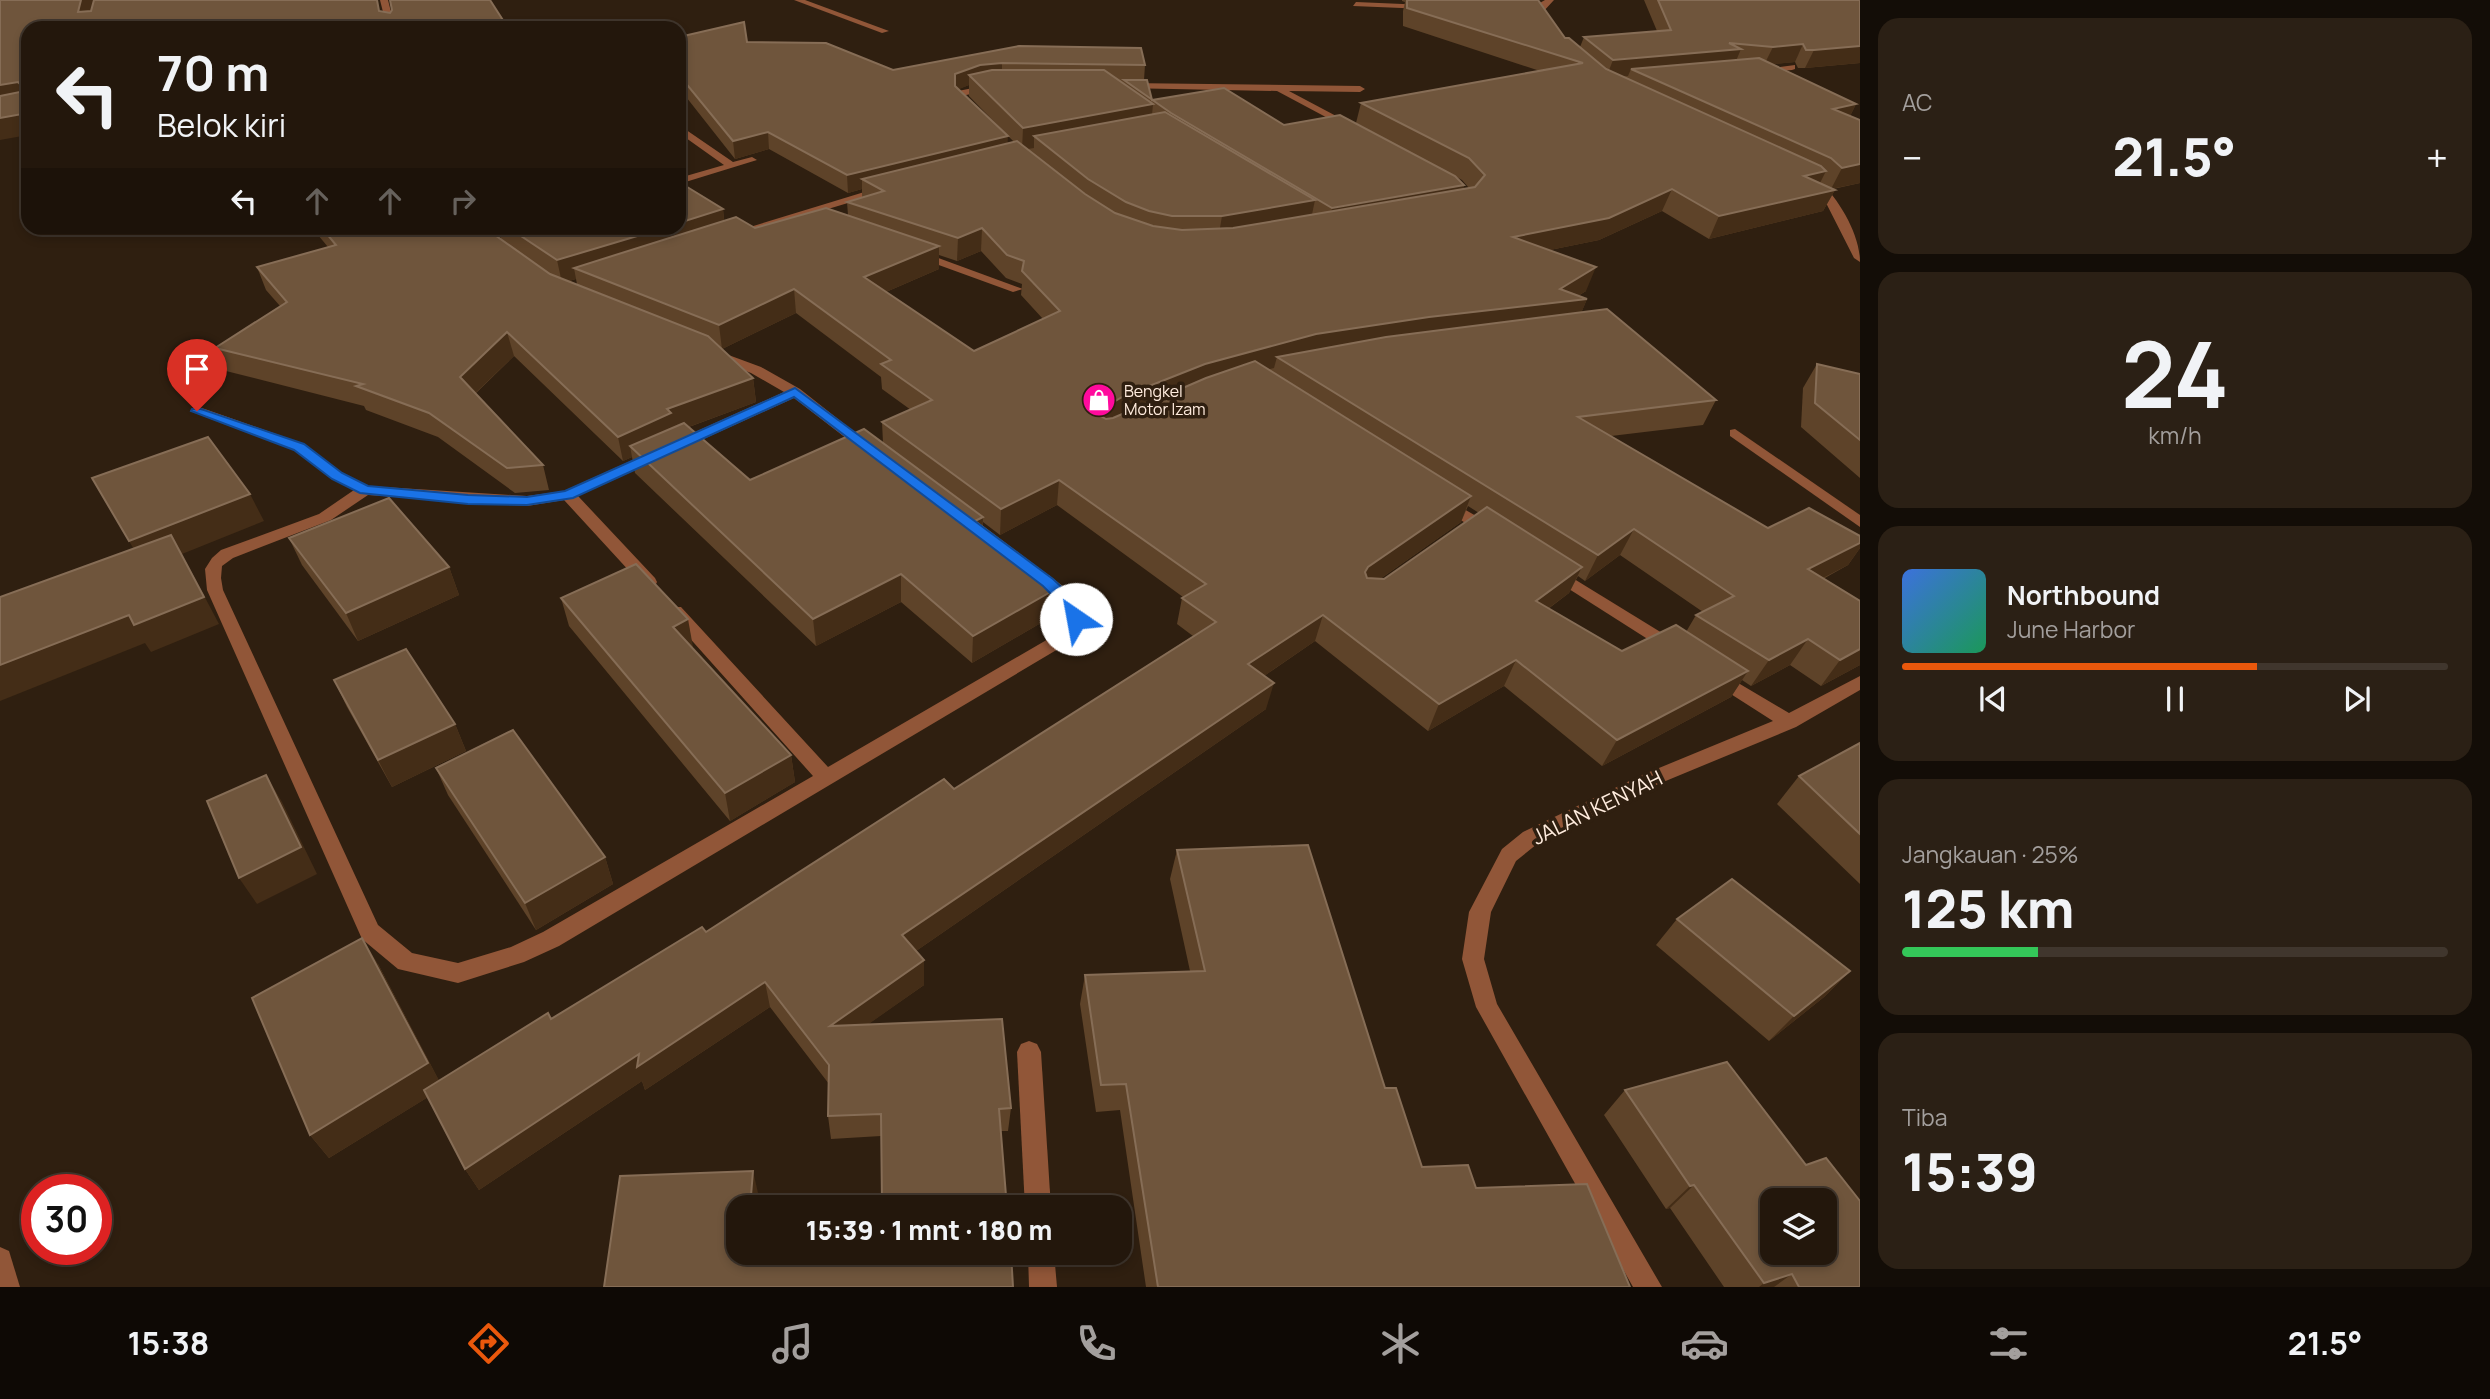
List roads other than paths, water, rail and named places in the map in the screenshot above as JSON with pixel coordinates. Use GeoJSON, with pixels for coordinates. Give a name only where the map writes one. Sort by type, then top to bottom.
{"type":"FeatureCollection","features":[{"type":"Feature","properties":{"kind":"street"},"geometry":{"type":"LineString","coordinates":[[384,0],[389,21]]}},
{"type":"Feature","properties":{"kind":"street"},"geometry":{"type":"LineString","coordinates":[[798,0],[885,31]]}},
{"type":"Feature","properties":{"kind":"street"},"geometry":{"type":"LineString","coordinates":[[1549,35],[1543,29],[1538,13],[1541,6],[1550,0]]}},
{"type":"Feature","properties":{"kind":"street"},"geometry":{"type":"LineString","coordinates":[[1356,4],[1434,8]]}},
{"type":"Feature","properties":{"kind":"street"},"geometry":{"type":"LineString","coordinates":[[1525,12],[1538,13]]}},
{"type":"Feature","properties":{"kind":"street"},"geometry":{"type":"LineString","coordinates":[[1751,71],[1792,67]]}},
{"type":"Feature","properties":{"kind":"street"},"geometry":{"type":"LineString","coordinates":[[981,119],[962,101],[961,93],[972,89],[999,87]]}},
{"type":"Feature","properties":{"kind":"street"},"geometry":{"type":"LineString","coordinates":[[1276,88],[1364,134]]}},
{"type":"Feature","properties":{"kind":"street"},"geometry":{"type":"LineString","coordinates":[[1125,100],[1116,89],[1360,89]]}},
{"type":"Feature","properties":{"kind":"street"},"geometry":{"type":"LineString","coordinates":[[686,133],[732,166]]}},
{"type":"Feature","properties":{"kind":"street"},"geometry":{"type":"LineString","coordinates":[[686,179],[752,160]]}},
{"type":"Feature","properties":{"kind":"street"},"geometry":{"type":"LineString","coordinates":[[1805,178],[1827,194],[1860,258]]}},
{"type":"Feature","properties":{"kind":"street"},"geometry":{"type":"LineString","coordinates":[[713,240],[895,186]]}},
{"type":"Feature","properties":{"kind":"street"},"geometry":{"type":"LineString","coordinates":[[798,213],[823,222]]}},
{"type":"Feature","properties":{"kind":"street"},"geometry":{"type":"LineString","coordinates":[[911,251],[1017,289]]}},
{"type":"Feature","properties":{"kind":"street"},"geometry":{"type":"LineString","coordinates":[[707,351],[756,370],[795,392],[883,459]]}},
{"type":"Feature","properties":{"kind":"street"},"geometry":{"type":"LineString","coordinates":[[197,411],[299,447],[337,476],[365,490],[527,501],[568,495],[795,392]]}},
{"type":"Feature","properties":{"kind":"street"},"geometry":{"type":"LineString","coordinates":[[1735,433],[1860,522]]}},
{"type":"Feature","properties":{"kind":"street"},"geometry":{"type":"LineString","coordinates":[[365,490],[325,517],[228,554],[216,561],[210,573],[220,602],[370,932],[406,962],[458,973],[516,955],[551,939],[1069,635],[1076,619],[1076,610],[1058,591],[1026,566]]}},
{"type":"Feature","properties":{"kind":"street"},"geometry":{"type":"LineString","coordinates":[[1430,494],[1471,527],[1507,543]]}},
{"type":"Feature","properties":{"kind":"street"},"geometry":{"type":"LineString","coordinates":[[568,495],[827,778]]}},
{"type":"Feature","properties":{"kind":"street"},"geometry":{"type":"LineString","coordinates":[[1539,562],[1789,722]]}},
{"type":"Feature","properties":{"kind":"street","name":"JALAN KENYAH"},"geometry":{"type":"LineString","coordinates":[[1648,1287],[1487,1007],[1473,959],[1480,912],[1510,855],[1530,838],[1649,780],[1789,722],[1860,682]]}},
{"type":"Feature","properties":{"kind":"street"},"geometry":{"type":"LineString","coordinates":[[1029,1052],[1037,1195]]}},
{"type":"Feature","properties":{"kind":"street"},"geometry":{"type":"LineString","coordinates":[[0,1260],[6,1287]]}},
{"type":"Feature","properties":{"kind":"street"},"geometry":{"type":"LineString","coordinates":[[1042,1265],[1043,1287]]}},
{"type":"Feature","properties":{"kind":"place","name":"Bengkel Motor Izam"},"geometry":{"type":"Point","coordinates":[1099,400]}}]}
